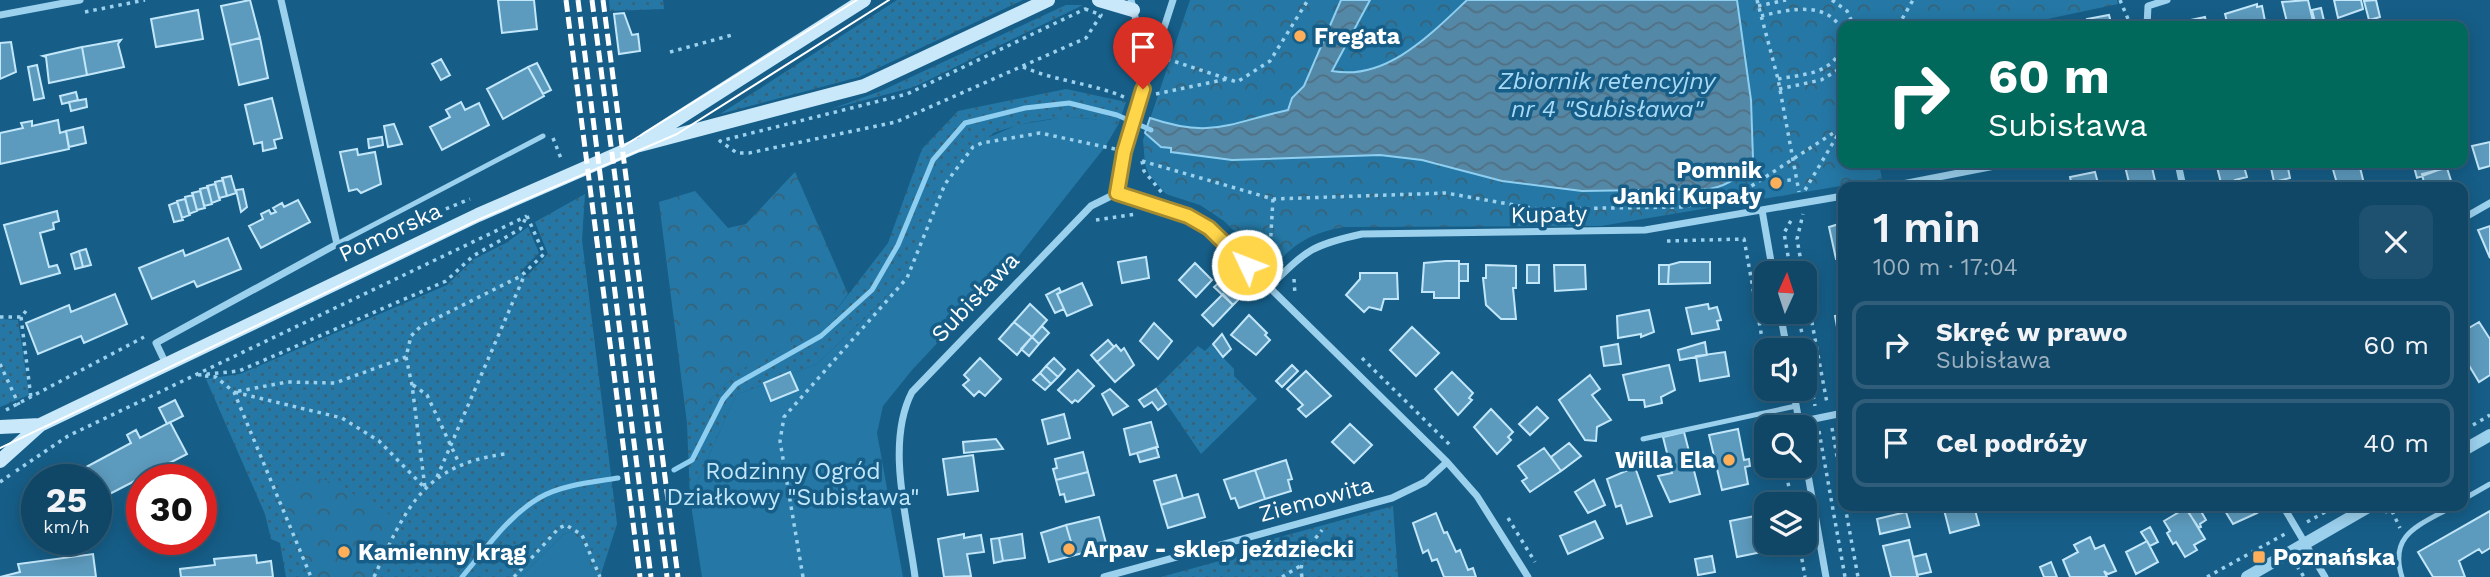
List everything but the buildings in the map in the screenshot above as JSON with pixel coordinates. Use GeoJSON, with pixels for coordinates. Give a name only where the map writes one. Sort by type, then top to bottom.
{"type":"FeatureCollection","features":[{"type":"Feature","properties":{"kind":"main road","name":"Pomorska"},"geometry":{"type":"LineString","coordinates":[[636,146],[864,0]]}},
{"type":"Feature","properties":{"kind":"main road","name":"Pomorska"},"geometry":{"type":"LineString","coordinates":[[0,461],[40,425],[505,203],[636,146],[864,86],[1048,0]]}},
{"type":"Feature","properties":{"kind":"main road"},"geometry":{"type":"LineString","coordinates":[[1100,7],[1132,5]]}},
{"type":"Feature","properties":{"kind":"main road","name":"Pomorska"},"geometry":{"type":"LineString","coordinates":[[0,427],[40,425]]}},
{"type":"Feature","properties":{"kind":"street"},"geometry":{"type":"LineString","coordinates":[[0,15],[80,0]]}},
{"type":"Feature","properties":{"kind":"street"},"geometry":{"type":"LineString","coordinates":[[281,0],[337,244]]}},
{"type":"Feature","properties":{"kind":"street"},"geometry":{"type":"LineString","coordinates":[[1173,0],[1129,136],[1117,193],[1188,216],[1209,228],[1447,462],[1477,496],[1528,577]]}},
{"type":"Feature","properties":{"kind":"street"},"geometry":{"type":"LineString","coordinates":[[2146,21],[2145,10],[2152,3],[2167,0]]}},
{"type":"Feature","properties":{"kind":"street"},"geometry":{"type":"LineString","coordinates":[[1132,5],[1149,71]]}},
{"type":"Feature","properties":{"kind":"street"},"geometry":{"type":"LineString","coordinates":[[1913,182],[1984,168]]}},
{"type":"Feature","properties":{"kind":"street","name":"Subisława"},"geometry":{"type":"LineString","coordinates":[[915,577],[899,450],[899,428],[908,401],[923,379],[1091,206],[1117,193]]}},
{"type":"Feature","properties":{"kind":"street","name":"Kupały"},"geometry":{"type":"LineString","coordinates":[[1270,286],[1301,256],[1322,243],[1362,234],[1645,230],[1838,196]]}},
{"type":"Feature","properties":{"kind":"street"},"geometry":{"type":"LineString","coordinates":[[2468,216],[2490,203]]}},
{"type":"Feature","properties":{"kind":"street"},"geometry":{"type":"LineString","coordinates":[[1762,210],[1771,261]]}},
{"type":"Feature","properties":{"kind":"street","name":"Pomorska"},"geometry":{"type":"LineString","coordinates":[[166,364],[156,343],[337,244]]}},
{"type":"Feature","properties":{"kind":"street"},"geometry":{"type":"LineString","coordinates":[[1795,401],[1798,415]]}},
{"type":"Feature","properties":{"kind":"street"},"geometry":{"type":"LineString","coordinates":[[1817,418],[1838,414]]}},
{"type":"Feature","properties":{"kind":"street"},"geometry":{"type":"LineString","coordinates":[[2468,448],[2490,435]]}},
{"type":"Feature","properties":{"kind":"street","name":"Ziemowita"},"geometry":{"type":"LineString","coordinates":[[1104,577],[1403,495],[1425,482],[1447,462]]}},
{"type":"Feature","properties":{"kind":"street"},"geometry":{"type":"LineString","coordinates":[[1809,478],[1826,577]]}},
{"type":"Feature","properties":{"kind":"street"},"geometry":{"type":"LineString","coordinates":[[2286,511],[2325,577]]}},
{"type":"Feature","properties":{"kind":"street"},"geometry":{"type":"LineString","coordinates":[[2248,577],[2361,511]]}},
{"type":"Feature","properties":{"kind":"lane","name":"Pomorska"},"geometry":{"type":"LineString","coordinates":[[337,244],[543,136]]}},
{"type":"Feature","properties":{"kind":"lane"},"geometry":{"type":"LineString","coordinates":[[1643,439],[1796,405]]}},
{"type":"Feature","properties":{"kind":"lane"},"geometry":{"type":"LineString","coordinates":[[2468,497],[2490,484]]}},
{"type":"Feature","properties":{"kind":"lane"},"geometry":{"type":"LineString","coordinates":[[2402,577],[2398,551],[2404,535],[2445,511]]}},
{"type":"Feature","properties":{"kind":"path"},"geometry":{"type":"LineString","coordinates":[[1171,60],[1237,82],[1270,61],[1308,0]]}},
{"type":"Feature","properties":{"kind":"path"},"geometry":{"type":"LineString","coordinates":[[1756,0],[1778,79],[1791,159],[1800,195],[1838,133]]}},
{"type":"Feature","properties":{"kind":"path"},"geometry":{"type":"LineString","coordinates":[[1758,6],[1786,0]]}},
{"type":"Feature","properties":{"kind":"path"},"geometry":{"type":"LineString","coordinates":[[1832,0],[1847,11],[1852,21]]}},
{"type":"Feature","properties":{"kind":"path"},"geometry":{"type":"LineString","coordinates":[[1901,21],[1913,0]]}},
{"type":"Feature","properties":{"kind":"path"},"geometry":{"type":"LineString","coordinates":[[2120,0],[2129,21]]}},
{"type":"Feature","properties":{"kind":"path"},"geometry":{"type":"LineString","coordinates":[[720,141],[737,153],[748,153],[896,122],[1086,38],[1100,7]]}},
{"type":"Feature","properties":{"kind":"path"},"geometry":{"type":"LineString","coordinates":[[1761,16],[1805,7],[1830,13],[1838,22]]}},
{"type":"Feature","properties":{"kind":"path"},"geometry":{"type":"LineString","coordinates":[[670,52],[732,35]]}},
{"type":"Feature","properties":{"kind":"path"},"geometry":{"type":"LineString","coordinates":[[1778,79],[1826,68],[1838,58]]}},
{"type":"Feature","properties":{"kind":"path"},"geometry":{"type":"LineString","coordinates":[[1023,67],[1049,78],[1112,91],[1129,100]]}},
{"type":"Feature","properties":{"kind":"path"},"geometry":{"type":"LineString","coordinates":[[1779,89],[1821,80],[1838,70]]}},
{"type":"Feature","properties":{"kind":"path"},"geometry":{"type":"LineString","coordinates":[[1154,94],[1228,79]]}},
{"type":"Feature","properties":{"kind":"path"},"geometry":{"type":"LineString","coordinates":[[1142,161],[1273,200],[1446,193],[1537,209],[1682,207],[1736,195],[1838,130]]}},
{"type":"Feature","properties":{"kind":"path"},"geometry":{"type":"LineString","coordinates":[[803,577],[780,441],[784,417],[907,278],[944,184],[966,153],[982,143],[1040,133],[1113,148]]}},
{"type":"Feature","properties":{"kind":"path"},"geometry":{"type":"LineString","coordinates":[[553,137],[563,163],[555,164]]}},
{"type":"Feature","properties":{"kind":"path"},"geometry":{"type":"LineString","coordinates":[[1779,181],[1795,179]]}},
{"type":"Feature","properties":{"kind":"path"},"geometry":{"type":"LineString","coordinates":[[400,211],[406,221],[415,222],[479,195]]}},
{"type":"Feature","properties":{"kind":"path"},"geometry":{"type":"LineString","coordinates":[[1273,200],[1270,250],[1274,263]]}},
{"type":"Feature","properties":{"kind":"path"},"geometry":{"type":"LineString","coordinates":[[1789,261],[1784,233],[1801,203]]}},
{"type":"Feature","properties":{"kind":"path"},"geometry":{"type":"LineString","coordinates":[[1801,203],[1804,215],[1797,239],[1801,261]]}},
{"type":"Feature","properties":{"kind":"path"},"geometry":{"type":"LineString","coordinates":[[1093,221],[1105,216],[1144,214]]}},
{"type":"Feature","properties":{"kind":"path"},"geometry":{"type":"LineString","coordinates":[[425,488],[406,358],[411,336],[421,326],[527,271],[544,254],[527,216]]}},
{"type":"Feature","properties":{"kind":"path"},"geometry":{"type":"LineString","coordinates":[[0,482],[68,436],[527,216]]}},
{"type":"Feature","properties":{"kind":"path"},"geometry":{"type":"LineString","coordinates":[[192,375],[239,371],[446,281],[473,256],[520,229],[527,216]]}},
{"type":"Feature","properties":{"kind":"path"},"geometry":{"type":"LineString","coordinates":[[1660,241],[1744,239],[1762,338]]}},
{"type":"Feature","properties":{"kind":"path"},"geometry":{"type":"LineString","coordinates":[[437,477],[527,271]]}},
{"type":"Feature","properties":{"kind":"path"},"geometry":{"type":"LineString","coordinates":[[1293,281],[1301,273]]}},
{"type":"Feature","properties":{"kind":"path"},"geometry":{"type":"LineString","coordinates":[[26,311],[21,317],[31,398]]}},
{"type":"Feature","properties":{"kind":"path"},"geometry":{"type":"LineString","coordinates":[[0,317],[21,317]]}},
{"type":"Feature","properties":{"kind":"path"},"geometry":{"type":"LineString","coordinates":[[1800,324],[1816,415]]}},
{"type":"Feature","properties":{"kind":"path"},"geometry":{"type":"LineString","coordinates":[[1812,324],[1838,462]]}},
{"type":"Feature","properties":{"kind":"path"},"geometry":{"type":"LineString","coordinates":[[234,392],[288,382],[335,383],[406,358]]}},
{"type":"Feature","properties":{"kind":"path"},"geometry":{"type":"LineString","coordinates":[[0,364],[19,405]]}},
{"type":"Feature","properties":{"kind":"path"},"geometry":{"type":"LineString","coordinates":[[192,375],[216,377],[234,392],[342,418],[379,441],[425,488]]}},
{"type":"Feature","properties":{"kind":"path"},"geometry":{"type":"LineString","coordinates":[[412,385],[427,395],[459,463]]}},
{"type":"Feature","properties":{"kind":"path"},"geometry":{"type":"LineString","coordinates":[[234,392],[311,577]]}},
{"type":"Feature","properties":{"kind":"path"},"geometry":{"type":"LineString","coordinates":[[2472,426],[2490,415]]}},
{"type":"Feature","properties":{"kind":"path"},"geometry":{"type":"LineString","coordinates":[[1817,418],[1845,577]]}},
{"type":"Feature","properties":{"kind":"path"},"geometry":{"type":"LineString","coordinates":[[374,577],[396,530],[425,488],[459,463],[505,454]]}},
{"type":"Feature","properties":{"kind":"path"},"geometry":{"type":"LineString","coordinates":[[1846,511],[1858,577]]}},
{"type":"Feature","properties":{"kind":"path"},"geometry":{"type":"LineString","coordinates":[[2207,577],[2327,511]]}},
{"type":"Feature","properties":{"kind":"path"},"geometry":{"type":"LineString","coordinates":[[2392,511],[2399,526]]}},
{"type":"Feature","properties":{"kind":"path"},"geometry":{"type":"LineString","coordinates":[[1282,577],[1300,566],[1310,545],[1336,513]]}},
{"type":"Feature","properties":{"kind":"path"},"geometry":{"type":"LineString","coordinates":[[514,577],[559,528],[566,525],[582,535],[600,577]]}},
{"type":"Feature","properties":{"kind":"path"},"geometry":{"type":"LineString","coordinates":[[1801,555],[1805,577]]}},
{"type":"Feature","properties":{"kind":"path"},"geometry":{"type":"LineString","coordinates":[[1300,566],[1302,577]]}},
{"type":"Feature","properties":{"kind":"path"},"geometry":{"type":"LineString","coordinates":[[2297,566],[2304,577]]}},
{"type":"Feature","properties":{"kind":"green space"},"geometry":{"type":"Polygon","coordinates":[[[609,0],[663,0],[664,9],[610,11],[609,0]]]}},
{"type":"Feature","properties":{"kind":"green space"},"geometry":{"type":"Polygon","coordinates":[[[897,0],[1023,0],[859,77],[720,114],[897,0]]]}},
{"type":"Feature","properties":{"kind":"green space"},"geometry":{"type":"Polygon","coordinates":[[[1190,0],[2117,0],[2118,4],[2038,21],[1838,21],[1838,168],[1880,168],[1882,179],[1838,182],[1838,186],[1601,226],[1344,227],[1309,238],[1280,260],[1276,257],[1263,259],[1224,221],[1200,205],[1166,194],[1149,175],[1143,140],[1190,0]]]}},
{"type":"Feature","properties":{"kind":"green space"},"geometry":{"type":"Polygon","coordinates":[[[1066,5],[1083,5],[914,87],[831,109],[881,91],[1066,5]]]}},
{"type":"Feature","properties":{"kind":"green space"},"geometry":{"type":"Polygon","coordinates":[[[1066,89],[1126,102],[1118,125],[1086,118],[1055,119],[993,133],[903,276],[881,303],[817,364],[736,395],[690,498],[687,423],[740,370],[834,313],[888,243],[922,149],[958,111],[1066,89]]]}},
{"type":"Feature","properties":{"kind":"green space","name":"Rodzinny Ogród Działkowy \"Subisława\""},"geometry":{"type":"Polygon","coordinates":[[[1065,117],[1103,120],[1118,125],[1105,147],[1018,257],[912,370],[883,406],[877,433],[903,577],[702,577],[690,498],[736,395],[817,364],[881,303],[903,276],[939,182],[969,146],[1017,125],[1065,117]]]}},
{"type":"Feature","properties":{"kind":"green space"},"geometry":{"type":"Polygon","coordinates":[[[795,172],[848,294],[826,323],[814,333],[740,370],[687,423],[659,202],[695,191],[728,228],[746,224],[795,172]]]}},
{"type":"Feature","properties":{"kind":"green space"},"geometry":{"type":"Polygon","coordinates":[[[585,194],[582,240],[617,524],[600,577],[596,577],[573,531],[564,534],[520,577],[286,577],[280,543],[271,539],[265,514],[206,379],[240,374],[447,285],[474,259],[506,243],[528,227],[539,253],[520,272],[525,278],[548,254],[535,222],[585,194]]]}},
{"type":"Feature","properties":{"kind":"green space"},"geometry":{"type":"Polygon","coordinates":[[[0,319],[18,320],[29,395],[0,407],[0,319]]]}},
{"type":"Feature","properties":{"kind":"green space"},"geometry":{"type":"Polygon","coordinates":[[[1215,341],[1214,348],[1234,369],[1234,376],[1257,399],[1201,454],[1156,388],[1198,346],[1205,351],[1215,341]]]}},
{"type":"Feature","properties":{"kind":"green space"},"geometry":{"type":"Polygon","coordinates":[[[309,478],[324,479],[400,518],[369,577],[315,577],[279,490],[309,478]]]}},
{"type":"Feature","properties":{"kind":"green space"},"geometry":{"type":"Polygon","coordinates":[[[1393,506],[1398,577],[1161,577],[1245,554],[1244,547],[1393,506]]]}},
{"type":"Feature","properties":{"kind":"green space"},"geometry":{"type":"Polygon","coordinates":[[[574,531],[596,577],[520,577],[564,534],[574,531]]]}},
{"type":"Feature","properties":{"kind":"water","name":"Zbiornik retencyjny nr 4 \"Subisława\""},"geometry":{"type":"Polygon","coordinates":[[[1341,0],[1370,0],[1332,71],[1352,72],[1371,69],[1406,52],[1467,0],[1737,0],[1751,100],[1753,159],[1734,179],[1710,189],[1582,191],[1502,181],[1422,160],[1380,155],[1232,160],[1171,152],[1171,148],[1161,147],[1145,133],[1150,118],[1171,124],[1205,128],[1235,124],[1288,110],[1292,98],[1304,86],[1341,0]]]}},
{"type":"Feature","properties":{"kind":"waterway"},"geometry":{"type":"LineString","coordinates":[[674,470],[692,460],[723,399],[736,384],[821,336],[872,290],[898,245],[933,160],[965,123],[1025,108],[1069,103],[1117,115],[1151,130]]}},
{"type":"Feature","properties":{"kind":"waterway"},"geometry":{"type":"LineString","coordinates":[[462,577],[507,524],[539,498],[567,487],[618,478]]}},
{"type":"Feature","properties":{"kind":"tram line"},"geometry":{"type":"LineString","coordinates":[[622,147],[857,0]]}},
{"type":"Feature","properties":{"kind":"tram line"},"geometry":{"type":"LineString","coordinates":[[0,448],[480,219],[677,134],[889,0]]}},
{"type":"Feature","properties":{"kind":"railway"},"geometry":{"type":"LineString","coordinates":[[566,0],[640,577]]}},
{"type":"Feature","properties":{"kind":"railway"},"geometry":{"type":"LineString","coordinates":[[578,0],[651,577]]}},
{"type":"Feature","properties":{"kind":"railway"},"geometry":{"type":"LineString","coordinates":[[592,0],[667,577]]}},
{"type":"Feature","properties":{"kind":"railway"},"geometry":{"type":"LineString","coordinates":[[603,0],[678,577]]}},
{"type":"Feature","properties":{"kind":"place","name":"Fregata"},"geometry":{"type":"Point","coordinates":[1300,36]}},
{"type":"Feature","properties":{"kind":"place","name":"Pomnik Janki Kupały"},"geometry":{"type":"Point","coordinates":[1776,183]}},
{"type":"Feature","properties":{"kind":"place","name":"Willa Ela"},"geometry":{"type":"Point","coordinates":[1729,460]}},
{"type":"Feature","properties":{"kind":"place","name":"Arpav - sklep jeździecki"},"geometry":{"type":"Point","coordinates":[1069,549]}},
{"type":"Feature","properties":{"kind":"place","name":"Kamienny krąg"},"geometry":{"type":"Point","coordinates":[344,552]}},
{"type":"Feature","properties":{"kind":"place","name":"Poznańska"},"geometry":{"type":"Point","coordinates":[2259,557]}},
{"type":"Feature","properties":{"kind":"route"},"geometry":{"type":"LineString","coordinates":[[1143,89],[1124,152],[1117,193],[1188,216],[1209,228],[1247,265]]}}]}
